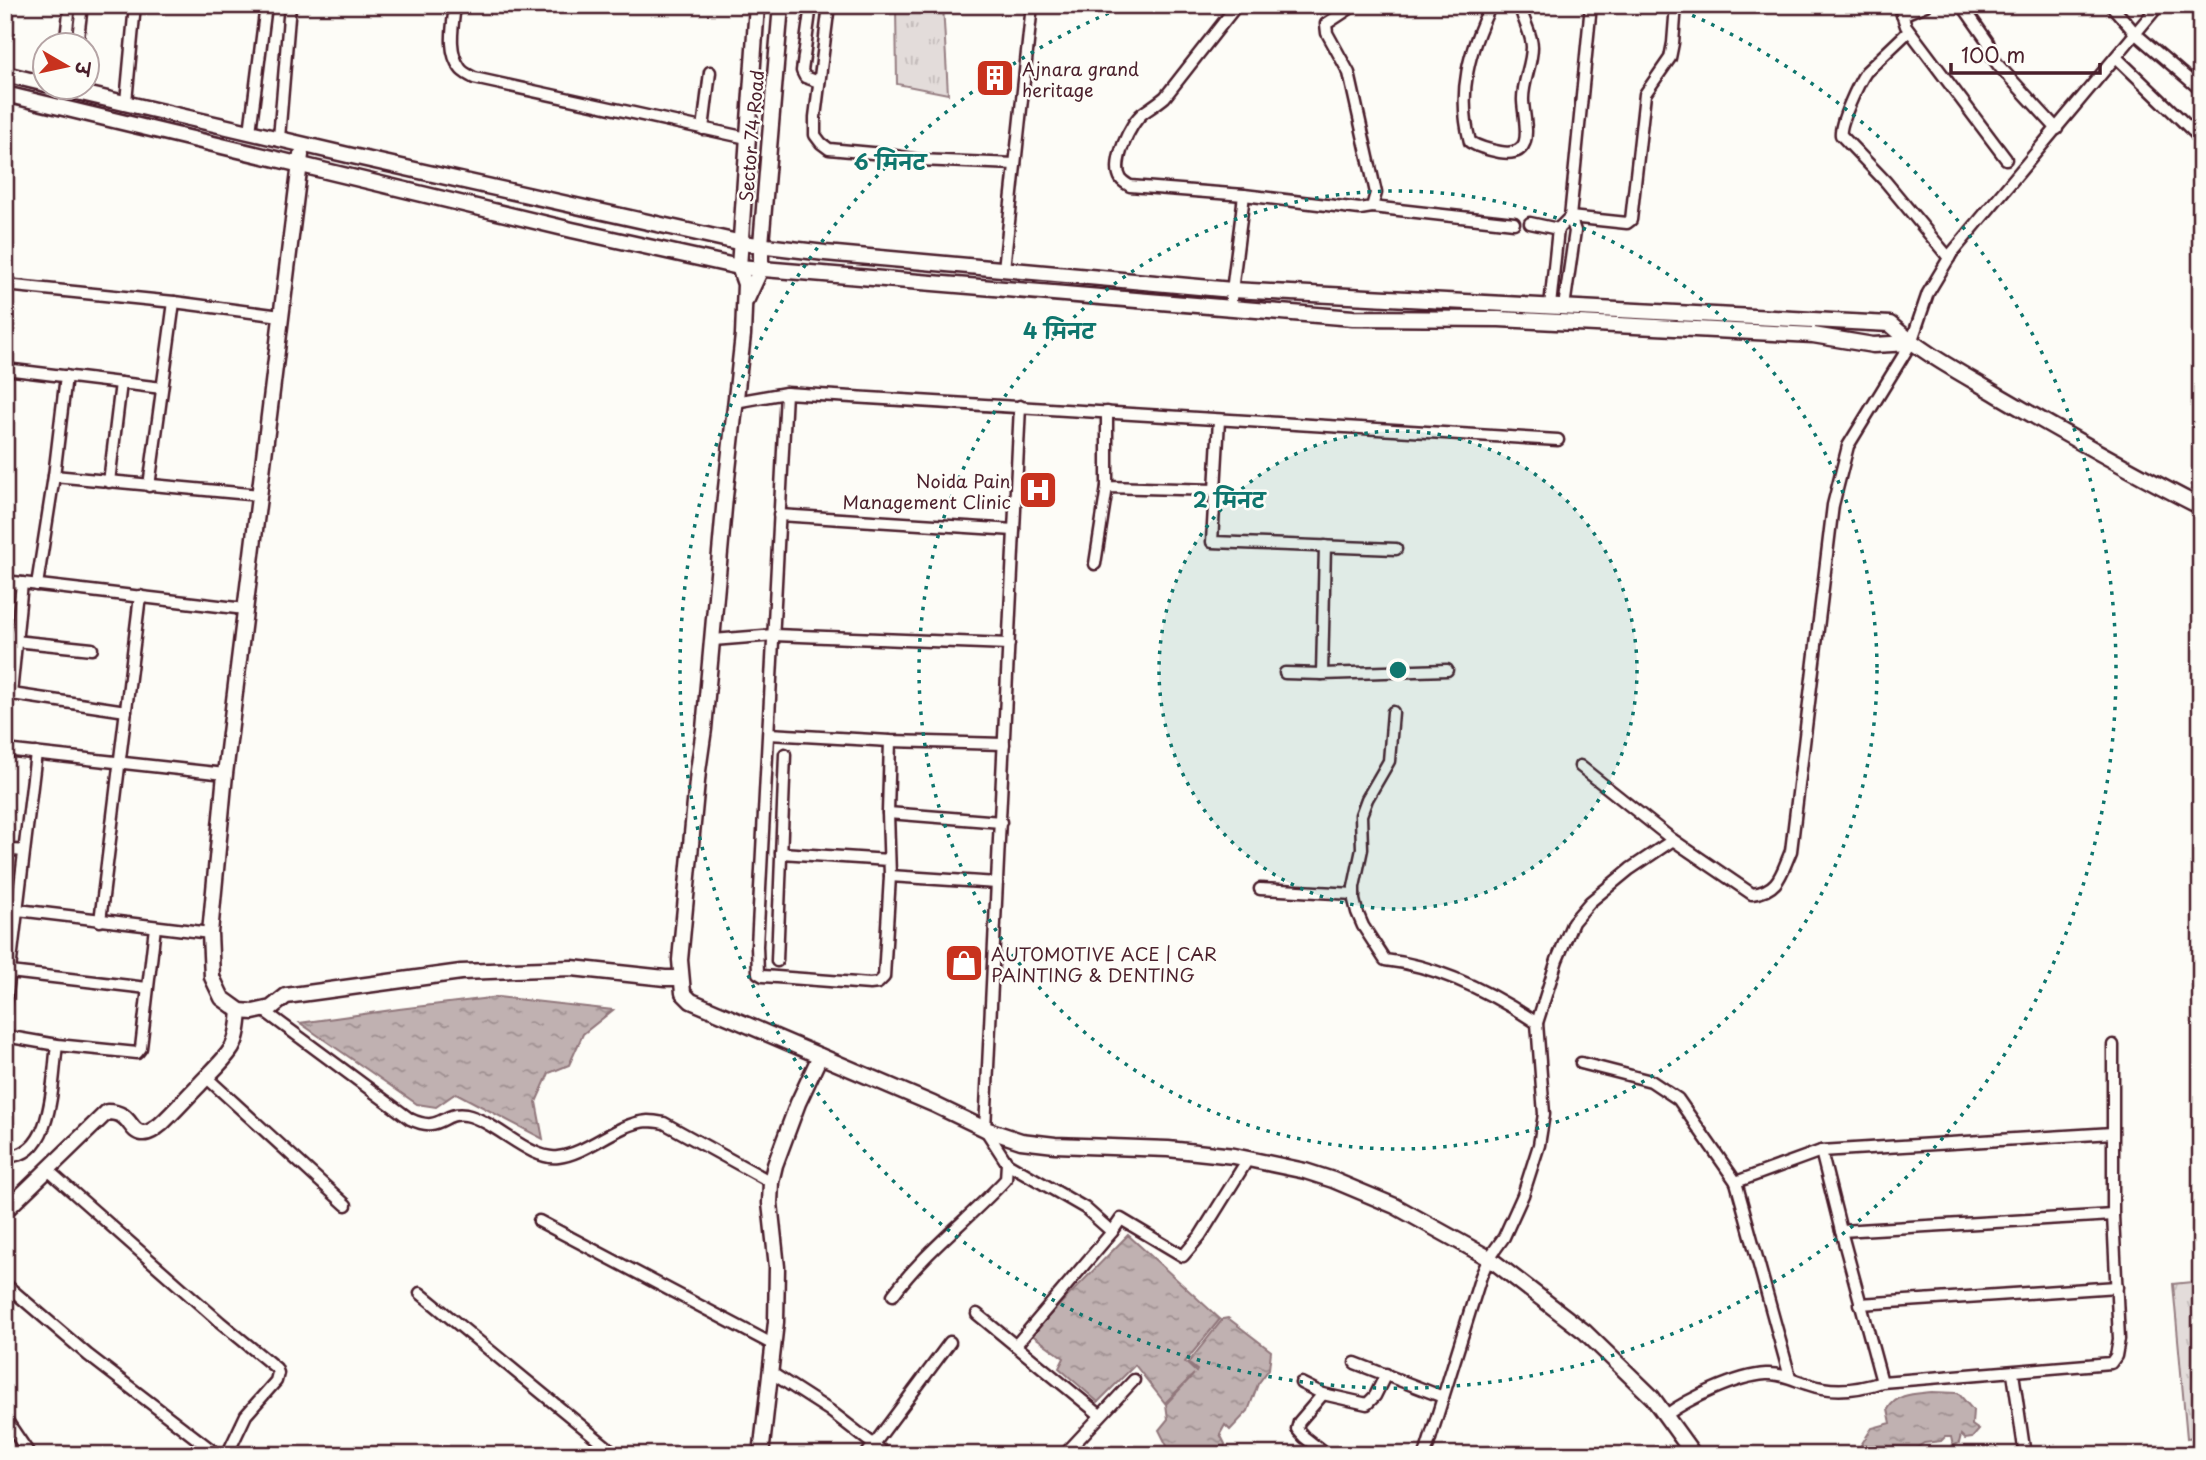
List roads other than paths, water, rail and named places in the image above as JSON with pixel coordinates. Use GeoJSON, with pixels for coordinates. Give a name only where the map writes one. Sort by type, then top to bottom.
{"type":"FeatureCollection","features":[{"type":"Feature","properties":{"kind":"street"},"geometry":{"type":"LineString","coordinates":[[67,32],[70,5]]}},
{"type":"Feature","properties":{"kind":"street"},"geometry":{"type":"LineString","coordinates":[[79,32],[82,5]]}},
{"type":"Feature","properties":{"kind":"street"},"geometry":{"type":"LineString","coordinates":[[126,102],[135,5]]}},
{"type":"Feature","properties":{"kind":"street"},"geometry":{"type":"LineString","coordinates":[[250,132],[266,5]]}},
{"type":"Feature","properties":{"kind":"street"},"geometry":{"type":"LineString","coordinates":[[279,138],[290,5]]}},
{"type":"Feature","properties":{"kind":"street"},"geometry":{"type":"LineString","coordinates":[[455,5],[452,44],[455,59],[461,70],[474,78],[747,138]]}},
{"type":"Feature","properties":{"kind":"street","name":"Sector 74 Road"},"geometry":{"type":"LineString","coordinates":[[745,303],[745,284],[739,267],[757,5]]}},
{"type":"Feature","properties":{"kind":"street","name":"Sector 74 Road"},"geometry":{"type":"LineString","coordinates":[[761,269],[782,5]]}},
{"type":"Feature","properties":{"kind":"street"},"geometry":{"type":"LineString","coordinates":[[811,5],[802,71],[805,77],[819,82]]}},
{"type":"Feature","properties":{"kind":"street"},"geometry":{"type":"LineString","coordinates":[[829,5],[815,135],[821,143],[830,149],[919,160],[1014,164]]}},
{"type":"Feature","properties":{"kind":"street"},"geometry":{"type":"LineString","coordinates":[[1004,269],[1032,5]]}},
{"type":"Feature","properties":{"kind":"street"},"geometry":{"type":"LineString","coordinates":[[1237,5],[1165,97],[1142,114],[1126,134],[1118,170],[1122,181],[1130,186],[1244,195],[1360,209],[1373,207],[1514,223]]}},
{"type":"Feature","properties":{"kind":"street"},"geometry":{"type":"LineString","coordinates":[[1355,5],[1326,24],[1327,33],[1349,73],[1376,192],[1373,207]]}},
{"type":"Feature","properties":{"kind":"street"},"geometry":{"type":"LineString","coordinates":[[1491,5],[1476,36],[1468,66],[1464,97],[1465,125],[1470,142],[1479,148],[1510,153],[1521,148],[1526,137],[1523,100],[1532,49],[1520,5]]}},
{"type":"Feature","properties":{"kind":"street"},"geometry":{"type":"LineString","coordinates":[[1557,306],[1575,231],[1570,217],[1591,5]]}},
{"type":"Feature","properties":{"kind":"street"},"geometry":{"type":"LineString","coordinates":[[1570,217],[1626,223],[1631,220],[1645,94],[1670,58],[1676,5]]}},
{"type":"Feature","properties":{"kind":"street"},"geometry":{"type":"LineString","coordinates":[[1926,5],[1901,10],[1909,31],[2006,159]]}},
{"type":"Feature","properties":{"kind":"street"},"geometry":{"type":"LineString","coordinates":[[1962,5],[1988,42],[1993,58],[1999,66],[2057,129]]}},
{"type":"Feature","properties":{"kind":"street"},"geometry":{"type":"LineString","coordinates":[[2111,5],[2136,34],[2201,90]]}},
{"type":"Feature","properties":{"kind":"street"},"geometry":{"type":"LineString","coordinates":[[1580,766],[1673,840],[1752,894],[1766,893],[1779,879],[1790,851],[1833,505],[1848,446],[1911,343],[1928,293],[1949,258],[2159,5]]}},
{"type":"Feature","properties":{"kind":"street"},"geometry":{"type":"LineString","coordinates":[[1909,31],[1861,79],[1842,122],[1840,135],[1886,182],[1949,258]]}},
{"type":"Feature","properties":{"kind":"street"},"geometry":{"type":"LineString","coordinates":[[2116,57],[2201,139]]}},
{"type":"Feature","properties":{"kind":"street"},"geometry":{"type":"LineString","coordinates":[[703,129],[710,72]]}},
{"type":"Feature","properties":{"kind":"street"},"geometry":{"type":"LineString","coordinates":[[5,74],[32,81]]}},
{"type":"Feature","properties":{"kind":"street"},"geometry":{"type":"LineString","coordinates":[[5,94],[572,230],[739,267],[1353,318],[1499,319],[1813,335],[1873,345],[1911,343]]}},
{"type":"Feature","properties":{"kind":"street"},"geometry":{"type":"LineString","coordinates":[[102,96],[742,243],[1232,290],[1890,324],[1911,343],[2136,474],[2201,508]]}},
{"type":"Feature","properties":{"kind":"street"},"geometry":{"type":"LineString","coordinates":[[67,102],[68,108]]}},
{"type":"Feature","properties":{"kind":"street"},"geometry":{"type":"LineString","coordinates":[[302,143],[225,774],[210,933],[215,984],[222,998],[240,1011],[253,1012],[271,1008],[285,996],[461,972],[572,968],[680,978]]}},
{"type":"Feature","properties":{"kind":"street"},"geometry":{"type":"LineString","coordinates":[[1230,307],[1244,195]]}},
{"type":"Feature","properties":{"kind":"street"},"geometry":{"type":"LineString","coordinates":[[1557,306],[1558,229],[1570,217]]}},
{"type":"Feature","properties":{"kind":"street"},"geometry":{"type":"LineString","coordinates":[[1530,223],[1558,229]]}},
{"type":"Feature","properties":{"kind":"street"},"geometry":{"type":"LineString","coordinates":[[761,269],[745,303],[684,921],[680,978],[683,993],[691,1001],[933,1104],[985,1129],[1021,1141],[1168,1149],[1248,1159],[1305,1171],[1361,1191],[1419,1218],[1489,1258],[1591,1338],[1652,1397],[1694,1455]]}},
{"type":"Feature","properties":{"kind":"street"},"geometry":{"type":"LineString","coordinates":[[5,285],[281,316]]}},
{"type":"Feature","properties":{"kind":"street"},"geometry":{"type":"LineString","coordinates":[[149,486],[174,302]]}},
{"type":"Feature","properties":{"kind":"street"},"geometry":{"type":"LineString","coordinates":[[5,369],[162,388]]}},
{"type":"Feature","properties":{"kind":"street"},"geometry":{"type":"LineString","coordinates":[[37,585],[66,376]]}},
{"type":"Feature","properties":{"kind":"street"},"geometry":{"type":"LineString","coordinates":[[109,482],[121,383]]}},
{"type":"Feature","properties":{"kind":"street"},"geometry":{"type":"LineString","coordinates":[[735,402],[786,393],[1558,440]]}},
{"type":"Feature","properties":{"kind":"street"},"geometry":{"type":"LineString","coordinates":[[786,393],[758,973],[771,977],[870,984],[878,983],[884,977],[890,876],[890,741]]}},
{"type":"Feature","properties":{"kind":"street"},"geometry":{"type":"LineString","coordinates":[[1020,407],[985,1129],[1007,1163],[1085,1208],[1112,1232]]}},
{"type":"Feature","properties":{"kind":"street"},"geometry":{"type":"LineString","coordinates":[[1094,564],[1107,487],[1107,412]]}},
{"type":"Feature","properties":{"kind":"street"},"geometry":{"type":"LineString","coordinates":[[1219,420],[1212,542],[1396,549]]}},
{"type":"Feature","properties":{"kind":"street"},"geometry":{"type":"LineString","coordinates":[[54,476],[260,495]]}},
{"type":"Feature","properties":{"kind":"street"},"geometry":{"type":"LineString","coordinates":[[1107,487],[1215,491]]}},
{"type":"Feature","properties":{"kind":"street"},"geometry":{"type":"LineString","coordinates":[[779,515],[1014,530]]}},
{"type":"Feature","properties":{"kind":"street"},"geometry":{"type":"LineString","coordinates":[[1322,674],[1325,546]]}},
{"type":"Feature","properties":{"kind":"street"},"geometry":{"type":"LineString","coordinates":[[5,581],[245,609]]}},
{"type":"Feature","properties":{"kind":"street"},"geometry":{"type":"LineString","coordinates":[[22,583],[8,694],[126,711]]}},
{"type":"Feature","properties":{"kind":"street"},"geometry":{"type":"LineString","coordinates":[[100,921],[140,596]]}},
{"type":"Feature","properties":{"kind":"street"},"geometry":{"type":"LineString","coordinates":[[713,640],[774,635],[1009,644]]}},
{"type":"Feature","properties":{"kind":"street"},"geometry":{"type":"LineString","coordinates":[[15,641],[92,649]]}},
{"type":"Feature","properties":{"kind":"street"},"geometry":{"type":"LineString","coordinates":[[1285,673],[1447,670]]}},
{"type":"Feature","properties":{"kind":"street"},"geometry":{"type":"LineString","coordinates":[[1393,712],[1390,761],[1361,814],[1362,849],[1354,894],[1363,926],[1385,960],[1409,963],[1451,978],[1502,1000],[1537,1023]]}},
{"type":"Feature","properties":{"kind":"street"},"geometry":{"type":"LineString","coordinates":[[769,734],[1004,744]]}},
{"type":"Feature","properties":{"kind":"street"},"geometry":{"type":"LineString","coordinates":[[5,750],[225,774]]}},
{"type":"Feature","properties":{"kind":"street"},"geometry":{"type":"LineString","coordinates":[[5,1011],[36,752]]}},
{"type":"Feature","properties":{"kind":"street"},"geometry":{"type":"LineString","coordinates":[[777,961],[785,754]]}},
{"type":"Feature","properties":{"kind":"street"},"geometry":{"type":"LineString","coordinates":[[888,813],[1001,822]]}},
{"type":"Feature","properties":{"kind":"street"},"geometry":{"type":"LineString","coordinates":[[1425,1455],[1476,1291],[1489,1258],[1504,1237],[1523,1195],[1539,1145],[1544,1114],[1537,1023],[1573,922],[1590,902],[1630,869],[1673,840]]}},
{"type":"Feature","properties":{"kind":"street"},"geometry":{"type":"LineString","coordinates":[[5,849],[23,851]]}},
{"type":"Feature","properties":{"kind":"street"},"geometry":{"type":"LineString","coordinates":[[762,856],[889,860]]}},
{"type":"Feature","properties":{"kind":"street"},"geometry":{"type":"LineString","coordinates":[[890,876],[997,883]]}},
{"type":"Feature","properties":{"kind":"street"},"geometry":{"type":"LineString","coordinates":[[1260,889],[1354,894]]}},
{"type":"Feature","properties":{"kind":"street"},"geometry":{"type":"LineString","coordinates":[[18,910],[210,933]]}},
{"type":"Feature","properties":{"kind":"street"},"geometry":{"type":"LineString","coordinates":[[5,1036],[57,1045],[137,1053],[141,1048],[155,928]]}},
{"type":"Feature","properties":{"kind":"street"},"geometry":{"type":"LineString","coordinates":[[10,972],[148,988]]}},
{"type":"Feature","properties":{"kind":"street"},"geometry":{"type":"LineString","coordinates":[[263,1010],[410,1119],[423,1125],[436,1124],[451,1116],[465,1115],[482,1121],[543,1156],[557,1157],[572,1153],[632,1125],[647,1121],[664,1123],[771,1182]]}},
{"type":"Feature","properties":{"kind":"street"},"geometry":{"type":"LineString","coordinates":[[5,1211],[107,1112],[117,1112],[137,1132],[143,1134],[161,1124],[232,1048],[237,1036],[240,1011]]}},
{"type":"Feature","properties":{"kind":"street"},"geometry":{"type":"LineString","coordinates":[[5,1156],[22,1154],[39,1139],[47,1116],[57,1045]]}},
{"type":"Feature","properties":{"kind":"street"},"geometry":{"type":"LineString","coordinates":[[1666,1415],[1687,1400],[1740,1380],[1766,1374],[1790,1377],[1820,1388],[1841,1390],[1865,1388],[1882,1382],[2111,1363],[2116,1356],[2119,1339],[2113,1215],[2113,1045]]}},
{"type":"Feature","properties":{"kind":"street"},"geometry":{"type":"LineString","coordinates":[[761,1455],[776,1322],[777,1267],[769,1203],[771,1182],[789,1127],[820,1056]]}},
{"type":"Feature","properties":{"kind":"street"},"geometry":{"type":"LineString","coordinates":[[1581,1063],[1651,1081],[1678,1099],[1736,1182],[1790,1377]]}},
{"type":"Feature","properties":{"kind":"street"},"geometry":{"type":"LineString","coordinates":[[206,1077],[346,1205]]}},
{"type":"Feature","properties":{"kind":"street"},"geometry":{"type":"LineString","coordinates":[[1736,1182],[1821,1151],[2113,1133]]}},
{"type":"Feature","properties":{"kind":"street"},"geometry":{"type":"LineString","coordinates":[[1821,1151],[1882,1382]]}},
{"type":"Feature","properties":{"kind":"street"},"geometry":{"type":"LineString","coordinates":[[1016,1345],[1121,1219],[1183,1256],[1200,1236],[1248,1159]]}},
{"type":"Feature","properties":{"kind":"street"},"geometry":{"type":"LineString","coordinates":[[894,1295],[929,1253],[1006,1179],[1007,1163]]}},
{"type":"Feature","properties":{"kind":"street"},"geometry":{"type":"LineString","coordinates":[[49,1171],[276,1368],[276,1381],[246,1415],[227,1455]]}},
{"type":"Feature","properties":{"kind":"street"},"geometry":{"type":"LineString","coordinates":[[1841,1231],[2113,1215]]}},
{"type":"Feature","properties":{"kind":"street"},"geometry":{"type":"LineString","coordinates":[[539,1220],[772,1344]]}},
{"type":"Feature","properties":{"kind":"street"},"geometry":{"type":"LineString","coordinates":[[5,1284],[88,1355],[218,1455]]}},
{"type":"Feature","properties":{"kind":"street"},"geometry":{"type":"LineString","coordinates":[[1860,1304],[2117,1287]]}},
{"type":"Feature","properties":{"kind":"street"},"geometry":{"type":"LineString","coordinates":[[420,1293],[617,1455]]}},
{"type":"Feature","properties":{"kind":"street"},"geometry":{"type":"LineString","coordinates":[[977,1314],[1100,1415]]}},
{"type":"Feature","properties":{"kind":"street"},"geometry":{"type":"LineString","coordinates":[[866,1455],[950,1342]]}},
{"type":"Feature","properties":{"kind":"street"},"geometry":{"type":"LineString","coordinates":[[1355,1363],[1443,1397]]}},
{"type":"Feature","properties":{"kind":"street"},"geometry":{"type":"LineString","coordinates":[[770,1373],[829,1410],[887,1455]]}},
{"type":"Feature","properties":{"kind":"street"},"geometry":{"type":"LineString","coordinates":[[2013,1373],[2025,1455]]}},
{"type":"Feature","properties":{"kind":"street"},"geometry":{"type":"LineString","coordinates":[[1301,1383],[1323,1394],[1367,1404],[1375,1396],[1386,1374]]}},
{"type":"Feature","properties":{"kind":"street"},"geometry":{"type":"LineString","coordinates":[[1064,1455],[1134,1380]]}},
{"type":"Feature","properties":{"kind":"street"},"geometry":{"type":"LineString","coordinates":[[1323,1394],[1299,1422],[1297,1429],[1327,1455]]}},
{"type":"Feature","properties":{"kind":"street"},"geometry":{"type":"LineString","coordinates":[[5,1418],[30,1455]]}},
{"type":"Feature","properties":{"kind":"water"},"geometry":{"type":"Polygon","coordinates":[[[498,997],[613,1010],[583,1034],[569,1065],[549,1073],[536,1102],[543,1139],[456,1093],[436,1107],[417,1104],[300,1023],[399,1009],[498,997]]]}},
{"type":"Feature","properties":{"kind":"water"},"geometry":{"type":"Polygon","coordinates":[[[1128,1235],[1220,1319],[1185,1362],[1196,1372],[1188,1363],[1223,1319],[1228,1318],[1271,1351],[1269,1369],[1258,1384],[1248,1411],[1230,1430],[1225,1425],[1220,1434],[1225,1444],[1224,1450],[1211,1447],[1202,1455],[1179,1455],[1170,1452],[1159,1430],[1168,1419],[1166,1404],[1194,1374],[1165,1403],[1135,1365],[1098,1402],[1059,1368],[1064,1358],[1031,1334],[1128,1235]]]}},
{"type":"Feature","properties":{"kind":"water"},"geometry":{"type":"Polygon","coordinates":[[[1958,1393],[1973,1410],[1972,1425],[1979,1430],[1972,1438],[1965,1439],[1961,1435],[1959,1443],[1953,1446],[1951,1437],[1945,1437],[1941,1441],[1924,1443],[1906,1455],[1868,1455],[1861,1445],[1872,1428],[1891,1423],[1888,1409],[1896,1400],[1907,1395],[1958,1393]]]}},
{"type":"Feature","properties":{"kind":"place","name":"Ajnara grand heritage"},"geometry":{"type":"Point","coordinates":[995,78]}},
{"type":"Feature","properties":{"kind":"place","name":"Noida Pain Management Clinic"},"geometry":{"type":"Point","coordinates":[1038,490]}},
{"type":"Feature","properties":{"kind":"place","name":"AUTOMOTIVE ACE | CAR PAINTING & DENTING"},"geometry":{"type":"Point","coordinates":[964,963]}}]}
